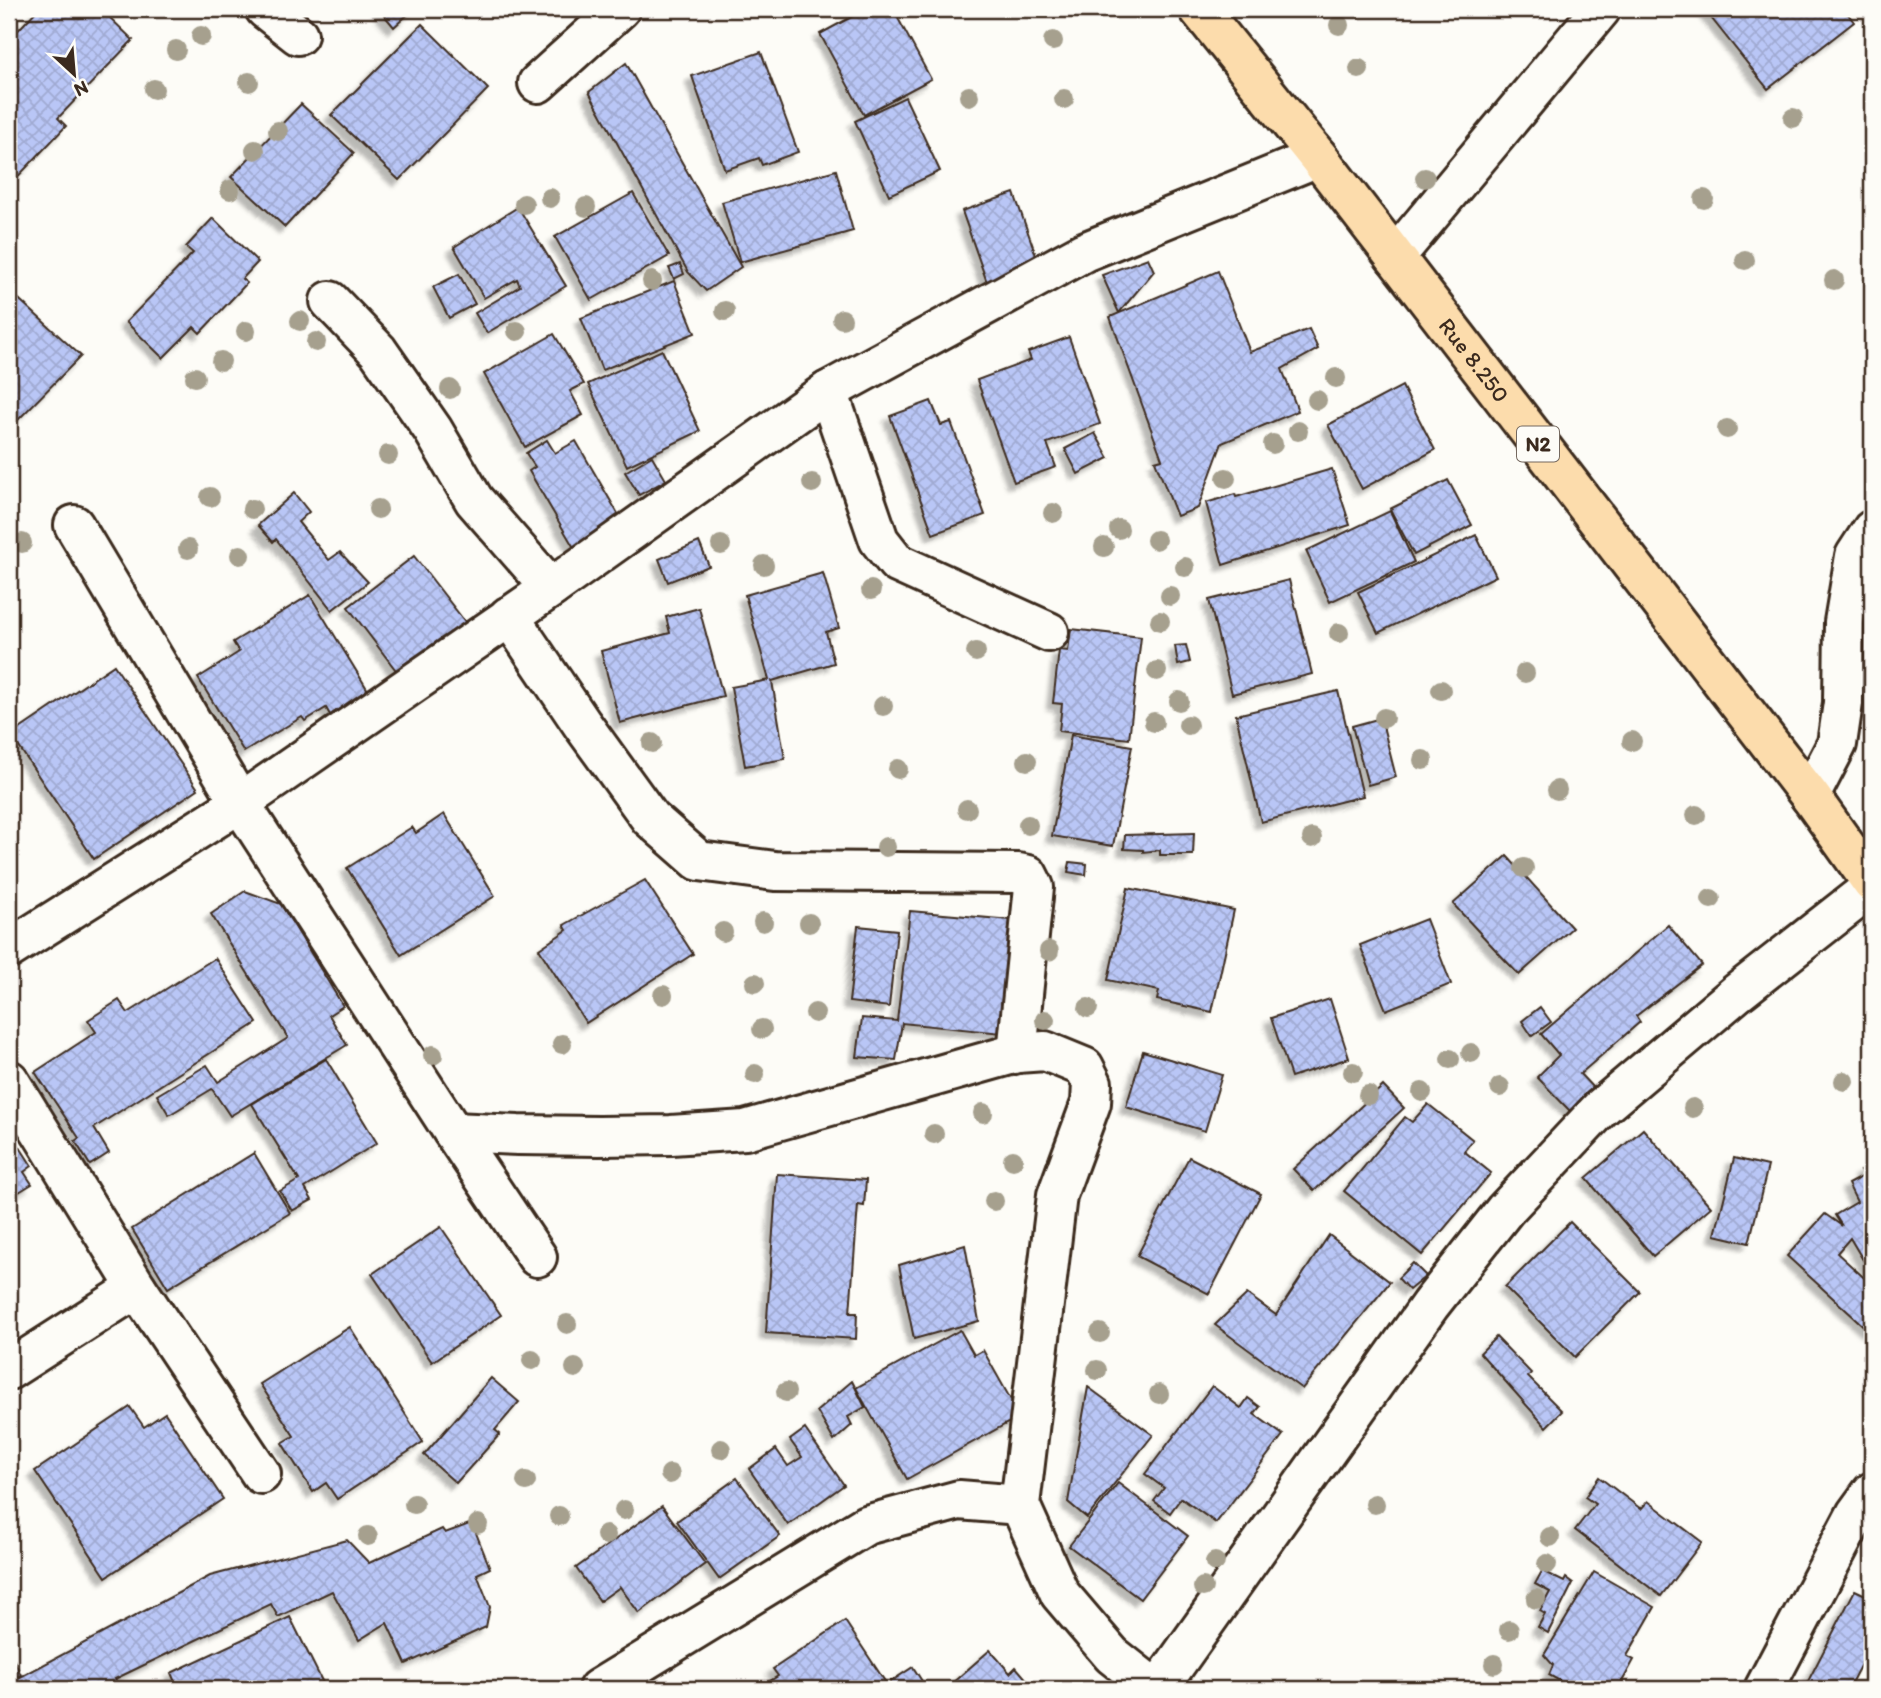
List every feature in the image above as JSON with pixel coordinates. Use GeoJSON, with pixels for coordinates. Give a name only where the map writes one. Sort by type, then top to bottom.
{"type":"FeatureCollection","features":[{"type":"Feature","properties":{"kind":"highway","name":"Rue 8.250"},"geometry":{"type":"LineString","coordinates":[[1199,9],[1318,157],[1810,796],[1872,885]]}},
{"type":"Feature","properties":{"kind":"street"},"geometry":{"type":"LineString","coordinates":[[265,9],[298,35]]}},
{"type":"Feature","properties":{"kind":"street"},"geometry":{"type":"LineString","coordinates":[[538,83],[620,9]]}},
{"type":"Feature","properties":{"kind":"street"},"geometry":{"type":"LineString","coordinates":[[1395,257],[1601,9]]}},
{"type":"Feature","properties":{"kind":"street"},"geometry":{"type":"LineString","coordinates":[[9,948],[240,803],[551,588],[828,391],[1084,252],[1318,157]]}},
{"type":"Feature","properties":{"kind":"street"},"geometry":{"type":"LineString","coordinates":[[330,301],[378,351],[433,430],[474,499],[551,588]]}},
{"type":"Feature","properties":{"kind":"street"},"geometry":{"type":"LineString","coordinates":[[828,391],[879,540],[897,564],[1049,632]]}},
{"type":"Feature","properties":{"kind":"street"},"geometry":{"type":"LineString","coordinates":[[74,526],[240,803],[537,1257]]}},
{"type":"Feature","properties":{"kind":"street"},"geometry":{"type":"LineString","coordinates":[[1810,796],[1837,744],[1843,703],[1844,622],[1854,556],[1872,530]]}},
{"type":"Feature","properties":{"kind":"street"},"geometry":{"type":"LineString","coordinates":[[509,617],[650,818],[699,861],[775,871],[1028,875],[1034,887],[1017,1053]]}},
{"type":"Feature","properties":{"kind":"street"},"geometry":{"type":"LineString","coordinates":[[453,1132],[599,1136],[745,1130],[1017,1053],[1045,1051],[1084,1067],[1092,1083],[1091,1103],[1057,1195],[1020,1505],[1060,1594],[1112,1655],[1157,1689],[1430,1305],[1505,1210],[1601,1108],[1737,993],[1872,885]]}},
{"type":"Feature","properties":{"kind":"street"},"geometry":{"type":"LineString","coordinates":[[9,1080],[137,1288],[261,1474]]}},
{"type":"Feature","properties":{"kind":"street"},"geometry":{"type":"LineString","coordinates":[[9,1370],[137,1288]]}},
{"type":"Feature","properties":{"kind":"street"},"geometry":{"type":"LineString","coordinates":[[1764,1689],[1856,1514],[1872,1492]]}},
{"type":"Feature","properties":{"kind":"street"},"geometry":{"type":"LineString","coordinates":[[598,1689],[866,1525],[959,1500],[1020,1505]]}},
{"type":"Feature","properties":{"kind":"building"},"geometry":{"type":"Polygon","coordinates":[[[38,9],[101,9],[133,40],[58,118],[66,126],[9,186],[9,40],[38,9]]]}},
{"type":"Feature","properties":{"kind":"building"},"geometry":{"type":"Polygon","coordinates":[[[379,9],[414,9],[394,27],[379,9]]]}},
{"type":"Feature","properties":{"kind":"building"},"geometry":{"type":"Polygon","coordinates":[[[866,9],[893,9],[931,79],[864,115],[820,34],[866,9]]]}},
{"type":"Feature","properties":{"kind":"building"},"geometry":{"type":"Polygon","coordinates":[[[1704,9],[1844,9],[1854,22],[1768,89],[1704,9]]]}},
{"type":"Feature","properties":{"kind":"building"},"geometry":{"type":"Polygon","coordinates":[[[422,24],[488,89],[399,180],[331,115],[422,24]]]}},
{"type":"Feature","properties":{"kind":"building"},"geometry":{"type":"Polygon","coordinates":[[[761,52],[798,152],[762,165],[759,158],[725,170],[692,76],[761,52]]]}},
{"type":"Feature","properties":{"kind":"building"},"geometry":{"type":"Polygon","coordinates":[[[626,63],[741,267],[706,291],[688,272],[589,92],[626,63]]]}},
{"type":"Feature","properties":{"kind":"building"},"geometry":{"type":"Polygon","coordinates":[[[905,97],[940,171],[889,195],[855,121],[905,97]]]}},
{"type":"Feature","properties":{"kind":"building"},"geometry":{"type":"Polygon","coordinates":[[[301,104],[354,153],[285,227],[231,177],[301,104]]]}},
{"type":"Feature","properties":{"kind":"building"},"geometry":{"type":"Polygon","coordinates":[[[836,170],[853,231],[740,262],[722,202],[836,170]]]}},
{"type":"Feature","properties":{"kind":"building"},"geometry":{"type":"Polygon","coordinates":[[[633,193],[669,256],[591,300],[555,237],[633,193]]]}},
{"type":"Feature","properties":{"kind":"building"},"geometry":{"type":"Polygon","coordinates":[[[1014,193],[1041,269],[989,288],[962,211],[1014,193]]]}},
{"type":"Feature","properties":{"kind":"building"},"geometry":{"type":"Polygon","coordinates":[[[518,207],[566,286],[487,333],[475,313],[520,286],[517,279],[484,298],[454,247],[518,207]]]}},
{"type":"Feature","properties":{"kind":"building"},"geometry":{"type":"Polygon","coordinates":[[[213,218],[258,262],[242,279],[247,283],[200,333],[194,327],[163,358],[126,322],[193,253],[186,247],[213,218]]]}},
{"type":"Feature","properties":{"kind":"building"},"geometry":{"type":"Polygon","coordinates":[[[1148,258],[1154,271],[1119,313],[1102,275],[1148,258]]]}},
{"type":"Feature","properties":{"kind":"building"},"geometry":{"type":"Polygon","coordinates":[[[680,264],[684,274],[674,279],[669,268],[680,264]]]}},
{"type":"Feature","properties":{"kind":"building"},"geometry":{"type":"Polygon","coordinates":[[[1218,271],[1250,352],[1309,329],[1318,349],[1282,369],[1298,411],[1222,443],[1198,508],[1177,516],[1155,461],[1162,459],[1110,317],[1218,271]]]}},
{"type":"Feature","properties":{"kind":"building"},"geometry":{"type":"Polygon","coordinates":[[[459,274],[475,304],[449,318],[433,287],[459,274]]]}},
{"type":"Feature","properties":{"kind":"building"},"geometry":{"type":"Polygon","coordinates":[[[674,281],[695,333],[602,370],[581,318],[674,281]]]}},
{"type":"Feature","properties":{"kind":"building"},"geometry":{"type":"Polygon","coordinates":[[[9,290],[81,356],[9,429],[9,290]]]}},
{"type":"Feature","properties":{"kind":"building"},"geometry":{"type":"Polygon","coordinates":[[[554,334],[584,384],[570,391],[583,415],[525,447],[484,374],[554,334]]]}},
{"type":"Feature","properties":{"kind":"building"},"geometry":{"type":"Polygon","coordinates":[[[1069,337],[1100,424],[1047,443],[1056,467],[1014,482],[977,380],[1031,360],[1028,352],[1069,337]]]}},
{"type":"Feature","properties":{"kind":"building"},"geometry":{"type":"Polygon","coordinates":[[[662,350],[700,431],[627,466],[588,384],[662,350]]]}},
{"type":"Feature","properties":{"kind":"building"},"geometry":{"type":"Polygon","coordinates":[[[1402,386],[1435,450],[1362,489],[1328,425],[1402,386]]]}},
{"type":"Feature","properties":{"kind":"building"},"geometry":{"type":"Polygon","coordinates":[[[931,401],[941,425],[951,422],[985,515],[933,534],[890,416],[931,401]]]}},
{"type":"Feature","properties":{"kind":"building"},"geometry":{"type":"Polygon","coordinates":[[[1095,433],[1109,458],[1078,474],[1065,449],[1095,433]]]}},
{"type":"Feature","properties":{"kind":"building"},"geometry":{"type":"Polygon","coordinates":[[[547,440],[555,453],[576,441],[628,531],[580,558],[529,471],[535,467],[526,453],[547,440]]]}},
{"type":"Feature","properties":{"kind":"building"},"geometry":{"type":"Polygon","coordinates":[[[652,456],[666,480],[639,495],[625,472],[652,456]]]}},
{"type":"Feature","properties":{"kind":"building"},"geometry":{"type":"Polygon","coordinates":[[[1332,469],[1350,525],[1223,565],[1206,503],[1332,469]]]}},
{"type":"Feature","properties":{"kind":"building"},"geometry":{"type":"Polygon","coordinates":[[[1448,480],[1472,525],[1414,555],[1390,509],[1448,480]]]}},
{"type":"Feature","properties":{"kind":"building"},"geometry":{"type":"Polygon","coordinates":[[[294,493],[309,512],[298,522],[329,560],[340,552],[368,582],[332,610],[276,539],[273,542],[258,525],[294,493]]]}},
{"type":"Feature","properties":{"kind":"building"},"geometry":{"type":"Polygon","coordinates":[[[1390,511],[1414,562],[1330,602],[1306,551],[1390,511]]]}},
{"type":"Feature","properties":{"kind":"building"},"geometry":{"type":"Polygon","coordinates":[[[1476,535],[1496,576],[1378,633],[1358,592],[1476,535]]]}},
{"type":"Feature","properties":{"kind":"building"},"geometry":{"type":"Polygon","coordinates":[[[699,542],[709,566],[668,582],[659,559],[699,542]]]}},
{"type":"Feature","properties":{"kind":"building"},"geometry":{"type":"Polygon","coordinates":[[[414,556],[466,623],[458,629],[414,694],[348,607],[414,556]]]}},
{"type":"Feature","properties":{"kind":"building"},"geometry":{"type":"Polygon","coordinates":[[[823,573],[839,628],[826,632],[834,663],[772,681],[785,759],[745,766],[731,687],[769,680],[745,595],[823,573]]]}},
{"type":"Feature","properties":{"kind":"building"},"geometry":{"type":"Polygon","coordinates":[[[1289,580],[1312,674],[1232,694],[1209,600],[1289,580]]]}},
{"type":"Feature","properties":{"kind":"building"},"geometry":{"type":"Polygon","coordinates":[[[310,595],[369,692],[330,715],[326,708],[305,721],[302,717],[244,752],[198,678],[239,652],[233,642],[310,595]]]}},
{"type":"Feature","properties":{"kind":"building"},"geometry":{"type":"Polygon","coordinates":[[[699,608],[723,696],[620,723],[601,651],[670,633],[666,617],[699,608]]]}},
{"type":"Feature","properties":{"kind":"building"},"geometry":{"type":"Polygon","coordinates":[[[1071,629],[1141,637],[1129,739],[1059,731],[1062,704],[1053,703],[1059,650],[1068,651],[1071,629]]]}},
{"type":"Feature","properties":{"kind":"building"},"geometry":{"type":"Polygon","coordinates":[[[1186,645],[1190,662],[1178,665],[1175,646],[1186,645]]]}},
{"type":"Feature","properties":{"kind":"building"},"geometry":{"type":"Polygon","coordinates":[[[114,665],[198,789],[94,859],[11,735],[114,665]]]}},
{"type":"Feature","properties":{"kind":"building"},"geometry":{"type":"Polygon","coordinates":[[[1338,691],[1363,796],[1261,822],[1236,715],[1338,691]]]}},
{"type":"Feature","properties":{"kind":"building"},"geometry":{"type":"Polygon","coordinates":[[[1381,718],[1396,777],[1368,785],[1352,726],[1381,718]]]}},
{"type":"Feature","properties":{"kind":"building"},"geometry":{"type":"Polygon","coordinates":[[[1071,735],[1132,746],[1113,846],[1052,836],[1071,735]]]}},
{"type":"Feature","properties":{"kind":"building"},"geometry":{"type":"Polygon","coordinates":[[[444,814],[495,896],[401,955],[347,868],[412,827],[416,833],[444,814]]]}},
{"type":"Feature","properties":{"kind":"building"},"geometry":{"type":"Polygon","coordinates":[[[1194,833],[1193,855],[1160,855],[1160,850],[1143,852],[1124,849],[1125,835],[1194,833]]]}},
{"type":"Feature","properties":{"kind":"building"},"geometry":{"type":"Polygon","coordinates":[[[1507,856],[1572,928],[1519,975],[1453,904],[1507,856]]]}},
{"type":"Feature","properties":{"kind":"building"},"geometry":{"type":"Polygon","coordinates":[[[1070,862],[1087,864],[1086,875],[1068,872],[1070,862]]]}},
{"type":"Feature","properties":{"kind":"building"},"geometry":{"type":"Polygon","coordinates":[[[645,880],[693,954],[586,1023],[539,949],[567,930],[564,925],[645,880]]]}},
{"type":"Feature","properties":{"kind":"building"},"geometry":{"type":"Polygon","coordinates":[[[1128,888],[1234,910],[1212,1012],[1157,1000],[1159,991],[1108,980],[1128,888]]]}},
{"type":"Feature","properties":{"kind":"building"},"geometry":{"type":"Polygon","coordinates":[[[245,891],[281,904],[343,1006],[329,1015],[347,1045],[230,1116],[212,1089],[169,1115],[157,1095],[207,1065],[218,1082],[288,1038],[211,914],[245,891]]]}},
{"type":"Feature","properties":{"kind":"building"},"geometry":{"type":"Polygon","coordinates":[[[910,911],[1022,921],[1012,1034],[902,1023],[896,1060],[857,1057],[862,1018],[897,1021],[910,911]]]}},
{"type":"Feature","properties":{"kind":"building"},"geometry":{"type":"Polygon","coordinates":[[[1426,919],[1451,984],[1386,1010],[1360,945],[1426,919]]]}},
{"type":"Feature","properties":{"kind":"building"},"geometry":{"type":"Polygon","coordinates":[[[1668,925],[1702,965],[1636,1016],[1640,1022],[1580,1074],[1595,1090],[1571,1112],[1537,1077],[1559,1055],[1541,1034],[1668,925]]]}},
{"type":"Feature","properties":{"kind":"building"},"geometry":{"type":"Polygon","coordinates":[[[858,926],[897,930],[889,1007],[849,1002],[858,926]]]}},
{"type":"Feature","properties":{"kind":"building"},"geometry":{"type":"Polygon","coordinates":[[[215,958],[257,1023],[94,1128],[109,1153],[90,1165],[75,1141],[79,1138],[35,1072],[96,1032],[88,1020],[119,1000],[128,1013],[215,958]]]}},
{"type":"Feature","properties":{"kind":"building"},"geometry":{"type":"Polygon","coordinates":[[[1330,999],[1349,1058],[1291,1077],[1271,1018],[1330,999]]]}},
{"type":"Feature","properties":{"kind":"building"},"geometry":{"type":"Polygon","coordinates":[[[1540,1007],[1551,1022],[1532,1036],[1522,1021],[1540,1007]]]}},
{"type":"Feature","properties":{"kind":"building"},"geometry":{"type":"Polygon","coordinates":[[[1143,1051],[1222,1075],[1205,1131],[1126,1107],[1143,1051]]]}},
{"type":"Feature","properties":{"kind":"building"},"geometry":{"type":"Polygon","coordinates":[[[326,1059],[377,1143],[305,1188],[312,1200],[292,1211],[280,1191],[299,1180],[252,1104],[326,1059]]]}},
{"type":"Feature","properties":{"kind":"building"},"geometry":{"type":"Polygon","coordinates":[[[1383,1086],[1404,1108],[1314,1191],[1293,1169],[1383,1086]]]}},
{"type":"Feature","properties":{"kind":"building"},"geometry":{"type":"Polygon","coordinates":[[[1428,1104],[1473,1140],[1464,1151],[1491,1173],[1422,1255],[1344,1191],[1405,1117],[1412,1122],[1428,1104]]]}},
{"type":"Feature","properties":{"kind":"building"},"geometry":{"type":"Polygon","coordinates":[[[1643,1129],[1711,1207],[1653,1256],[1586,1178],[1643,1129]]]}},
{"type":"Feature","properties":{"kind":"building"},"geometry":{"type":"Polygon","coordinates":[[[9,1130],[32,1166],[24,1172],[32,1184],[9,1198],[9,1130]]]}},
{"type":"Feature","properties":{"kind":"building"},"geometry":{"type":"Polygon","coordinates":[[[254,1153],[290,1213],[168,1288],[132,1229],[254,1153]]]}},
{"type":"Feature","properties":{"kind":"building"},"geometry":{"type":"Polygon","coordinates":[[[1189,1157],[1261,1194],[1209,1294],[1137,1256],[1189,1157]]]}},
{"type":"Feature","properties":{"kind":"building"},"geometry":{"type":"Polygon","coordinates":[[[1734,1158],[1768,1166],[1749,1243],[1715,1235],[1734,1158]]]}},
{"type":"Feature","properties":{"kind":"building"},"geometry":{"type":"Polygon","coordinates":[[[1872,1165],[1872,1275],[1850,1238],[1837,1253],[1872,1285],[1872,1326],[1868,1330],[1787,1256],[1825,1214],[1842,1226],[1835,1215],[1857,1202],[1848,1184],[1863,1176],[1860,1171],[1872,1165]]]}},
{"type":"Feature","properties":{"kind":"building"},"geometry":{"type":"Polygon","coordinates":[[[777,1174],[866,1180],[864,1206],[858,1205],[850,1313],[857,1313],[856,1339],[766,1333],[777,1174]]]}},
{"type":"Feature","properties":{"kind":"building"},"geometry":{"type":"Polygon","coordinates":[[[1570,1222],[1640,1292],[1575,1357],[1505,1287],[1570,1222]]]}},
{"type":"Feature","properties":{"kind":"building"},"geometry":{"type":"Polygon","coordinates":[[[441,1227],[501,1315],[432,1362],[372,1274],[441,1227]]]}},
{"type":"Feature","properties":{"kind":"building"},"geometry":{"type":"Polygon","coordinates":[[[1329,1235],[1390,1282],[1302,1389],[1215,1325],[1247,1294],[1276,1315],[1329,1235]]]}},
{"type":"Feature","properties":{"kind":"building"},"geometry":{"type":"Polygon","coordinates":[[[965,1245],[979,1321],[914,1339],[899,1265],[965,1245]]]}},
{"type":"Feature","properties":{"kind":"building"},"geometry":{"type":"Polygon","coordinates":[[[1413,1263],[1426,1276],[1409,1290],[1398,1278],[1413,1263]]]}},
{"type":"Feature","properties":{"kind":"building"},"geometry":{"type":"Polygon","coordinates":[[[350,1327],[423,1442],[337,1499],[326,1483],[313,1492],[282,1443],[294,1436],[260,1384],[350,1327]]]}},
{"type":"Feature","properties":{"kind":"building"},"geometry":{"type":"Polygon","coordinates":[[[960,1330],[974,1355],[983,1350],[1020,1416],[907,1479],[856,1388],[960,1330]]]}},
{"type":"Feature","properties":{"kind":"building"},"geometry":{"type":"Polygon","coordinates":[[[1496,1337],[1531,1373],[1528,1377],[1562,1411],[1546,1427],[1480,1353],[1496,1337]]]}},
{"type":"Feature","properties":{"kind":"building"},"geometry":{"type":"Polygon","coordinates":[[[491,1378],[519,1402],[495,1430],[500,1434],[456,1483],[424,1455],[491,1378]]]}},
{"type":"Feature","properties":{"kind":"building"},"geometry":{"type":"Polygon","coordinates":[[[852,1381],[865,1407],[848,1417],[852,1425],[834,1441],[817,1411],[852,1381]]]}},
{"type":"Feature","properties":{"kind":"building"},"geometry":{"type":"Polygon","coordinates":[[[1212,1386],[1241,1408],[1248,1398],[1260,1407],[1254,1414],[1283,1435],[1216,1523],[1181,1498],[1170,1513],[1154,1501],[1164,1488],[1145,1474],[1212,1386]]]}},
{"type":"Feature","properties":{"kind":"building"},"geometry":{"type":"Polygon","coordinates":[[[1088,1387],[1153,1435],[1087,1518],[1068,1502],[1088,1387]]]}},
{"type":"Feature","properties":{"kind":"building"},"geometry":{"type":"Polygon","coordinates":[[[130,1407],[144,1427],[165,1413],[223,1499],[106,1577],[35,1471],[130,1407]]]}},
{"type":"Feature","properties":{"kind":"building"},"geometry":{"type":"Polygon","coordinates":[[[805,1429],[844,1485],[788,1525],[749,1469],[776,1449],[788,1466],[802,1457],[790,1440],[805,1429]]]}},
{"type":"Feature","properties":{"kind":"building"},"geometry":{"type":"Polygon","coordinates":[[[1599,1477],[1641,1509],[1648,1501],[1702,1542],[1661,1596],[1575,1530],[1595,1504],[1585,1497],[1599,1477]]]}},
{"type":"Feature","properties":{"kind":"building"},"geometry":{"type":"Polygon","coordinates":[[[737,1478],[780,1536],[719,1579],[677,1521],[737,1478]]]}},
{"type":"Feature","properties":{"kind":"building"},"geometry":{"type":"Polygon","coordinates":[[[1118,1483],[1188,1536],[1140,1599],[1069,1546],[1118,1483]]]}},
{"type":"Feature","properties":{"kind":"building"},"geometry":{"type":"Polygon","coordinates":[[[662,1506],[705,1564],[639,1613],[620,1587],[600,1601],[576,1568],[662,1506]]]}},
{"type":"Feature","properties":{"kind":"building"},"geometry":{"type":"Polygon","coordinates":[[[472,1523],[490,1568],[477,1574],[490,1607],[486,1627],[406,1664],[387,1623],[359,1640],[332,1591],[278,1617],[271,1604],[115,1679],[117,1682],[105,1689],[9,1689],[9,1683],[210,1576],[347,1540],[369,1563],[442,1529],[445,1533],[472,1523]]]}},
{"type":"Feature","properties":{"kind":"building"},"geometry":{"type":"Polygon","coordinates":[[[1542,1571],[1564,1582],[1566,1578],[1573,1583],[1548,1633],[1538,1627],[1545,1614],[1540,1611],[1550,1592],[1535,1584],[1542,1571]]]}},
{"type":"Feature","properties":{"kind":"building"},"geometry":{"type":"Polygon","coordinates":[[[1594,1572],[1655,1607],[1627,1656],[1634,1660],[1618,1689],[1595,1689],[1575,1681],[1569,1686],[1549,1675],[1553,1665],[1544,1655],[1594,1572]]]}},
{"type":"Feature","properties":{"kind":"building"},"geometry":{"type":"Polygon","coordinates":[[[1855,1590],[1872,1598],[1872,1643],[1848,1689],[1804,1689],[1855,1590]]]}},
{"type":"Feature","properties":{"kind":"building"},"geometry":{"type":"Polygon","coordinates":[[[290,1617],[326,1689],[178,1689],[171,1673],[290,1617]]]}},
{"type":"Feature","properties":{"kind":"building"},"geometry":{"type":"Polygon","coordinates":[[[845,1621],[890,1689],[757,1689],[778,1676],[773,1669],[845,1621]]]}},
{"type":"Feature","properties":{"kind":"building"},"geometry":{"type":"Polygon","coordinates":[[[9,1650],[21,1675],[9,1681],[9,1650]]]}},
{"type":"Feature","properties":{"kind":"building"},"geometry":{"type":"Polygon","coordinates":[[[990,1650],[1010,1673],[1016,1667],[1035,1689],[953,1689],[950,1685],[990,1650]]]}},
{"type":"Feature","properties":{"kind":"building"},"geometry":{"type":"Polygon","coordinates":[[[913,1667],[927,1689],[894,1689],[890,1682],[913,1667]]]}}]}
